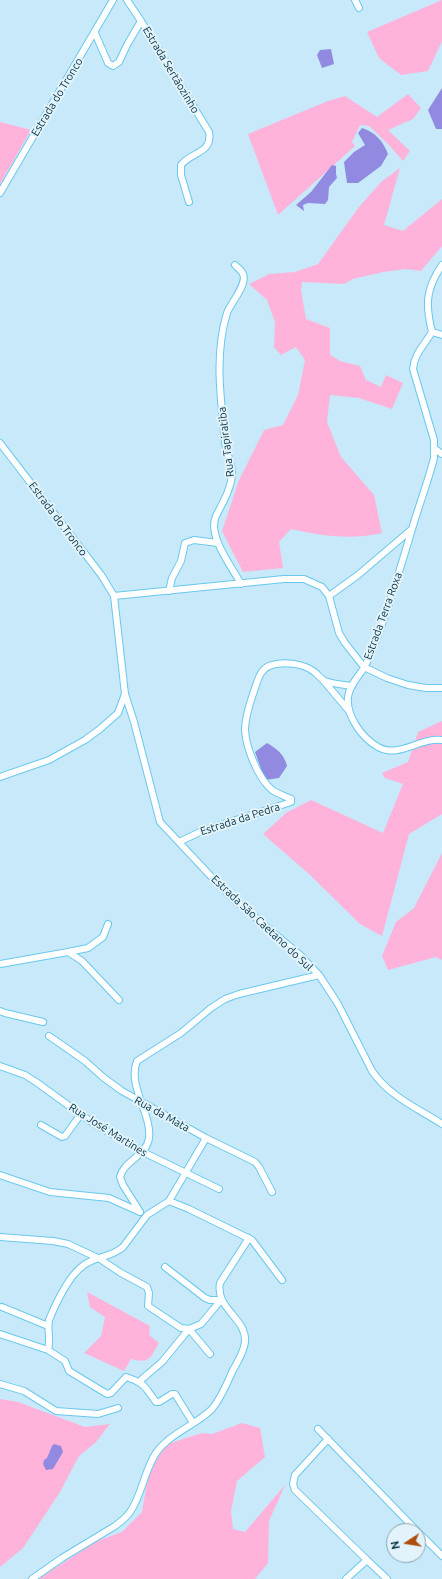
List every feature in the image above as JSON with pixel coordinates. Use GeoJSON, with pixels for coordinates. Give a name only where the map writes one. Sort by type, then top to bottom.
{"type":"FeatureCollection","features":[{"type":"Feature","properties":{"kind":"street","name":"Estrada do Tronco"},"geometry":{"type":"LineString","coordinates":[[0,194],[113,0]]}},
{"type":"Feature","properties":{"kind":"street","name":"Estrada Sertãozinho"},"geometry":{"type":"LineString","coordinates":[[126,0],[141,21],[209,132],[209,142],[201,152],[188,158],[181,165],[181,175],[189,202]]}},
{"type":"Feature","properties":{"kind":"street"},"geometry":{"type":"LineString","coordinates":[[354,0],[359,8]]}},
{"type":"Feature","properties":{"kind":"street"},"geometry":{"type":"LineString","coordinates":[[95,33],[108,63],[113,66],[119,62],[141,21]]}},
{"type":"Feature","properties":{"kind":"street","name":"Rua Tapiratiba"},"geometry":{"type":"LineString","coordinates":[[235,265],[243,274],[244,278],[240,290],[228,313],[221,338],[220,370],[226,452],[231,464],[232,474],[228,494],[215,517],[214,526],[218,543],[241,584]]}},
{"type":"Feature","properties":{"kind":"street"},"geometry":{"type":"LineString","coordinates":[[442,265],[428,293],[427,302],[427,312],[432,332],[442,335]]}},
{"type":"Feature","properties":{"kind":"street","name":"Estrada Terra Roxa"},"geometry":{"type":"LineString","coordinates":[[329,596],[339,633],[364,667],[394,592],[412,528],[431,473],[435,449],[434,440],[429,418],[413,369],[417,354],[432,332]]}},
{"type":"Feature","properties":{"kind":"street","name":"Estrada do Tronco"},"geometry":{"type":"LineString","coordinates":[[0,443],[102,576],[114,596]]}},
{"type":"Feature","properties":{"kind":"street"},"geometry":{"type":"LineString","coordinates":[[435,449],[442,454]]}},
{"type":"Feature","properties":{"kind":"street"},"geometry":{"type":"LineString","coordinates":[[0,777],[48,760],[85,740],[118,713],[125,694],[114,596],[304,579],[322,587],[329,596],[358,575],[412,528]]}},
{"type":"Feature","properties":{"kind":"street"},"geometry":{"type":"LineString","coordinates":[[169,591],[172,578],[181,561],[185,543],[194,540],[218,543]]}},
{"type":"Feature","properties":{"kind":"street","name":"Estrada da Pedra"},"geometry":{"type":"LineString","coordinates":[[179,842],[202,831],[291,802],[291,800],[273,791],[259,775],[245,730],[246,717],[258,677],[262,670],[274,664],[304,667],[313,671],[323,680],[334,684],[352,686]]}},
{"type":"Feature","properties":{"kind":"street"},"geometry":{"type":"LineString","coordinates":[[349,711],[348,696],[352,686],[364,667],[387,678],[408,685],[426,688],[442,688]]}},
{"type":"Feature","properties":{"kind":"street"},"geometry":{"type":"LineString","coordinates":[[323,680],[349,711],[361,732],[371,742],[383,749],[397,750],[434,739],[442,740]]}},
{"type":"Feature","properties":{"kind":"street","name":"Estrada São Caetano do Sul"},"geometry":{"type":"LineString","coordinates":[[125,694],[134,722],[160,822],[237,902],[300,955],[319,975],[338,1004],[372,1071],[379,1081],[405,1102],[442,1124]]}},
{"type":"Feature","properties":{"kind":"street"},"geometry":{"type":"LineString","coordinates":[[0,964],[88,948],[103,937],[108,924]]}},
{"type":"Feature","properties":{"kind":"street"},"geometry":{"type":"LineString","coordinates":[[68,952],[82,961],[119,1000]]}},
{"type":"Feature","properties":{"kind":"street"},"geometry":{"type":"LineString","coordinates":[[140,1212],[120,1177],[124,1169],[143,1152],[147,1144],[149,1133],[148,1125],[140,1102],[136,1075],[137,1061],[181,1033],[211,1008],[225,999],[238,994],[319,975]]}},
{"type":"Feature","properties":{"kind":"street"},"geometry":{"type":"LineString","coordinates":[[0,1011],[43,1022]]}},
{"type":"Feature","properties":{"kind":"street","name":"Rua da Mata"},"geometry":{"type":"LineString","coordinates":[[49,1036],[85,1061],[112,1085],[206,1138],[254,1162],[259,1167],[272,1192]]}},
{"type":"Feature","properties":{"kind":"street","name":"Rua José Martines"},"geometry":{"type":"LineString","coordinates":[[0,1066],[24,1075],[36,1082],[81,1114],[143,1152],[219,1189]]}},
{"type":"Feature","properties":{"kind":"street"},"geometry":{"type":"LineString","coordinates":[[41,1125],[62,1137],[65,1136],[81,1114]]}},
{"type":"Feature","properties":{"kind":"street"},"geometry":{"type":"LineString","coordinates":[[48,1350],[50,1338],[48,1326],[51,1316],[73,1274],[87,1262],[113,1254],[123,1247],[146,1215],[169,1201],[206,1138]]}},
{"type":"Feature","properties":{"kind":"street"},"geometry":{"type":"LineString","coordinates":[[0,1175],[50,1192],[109,1198],[146,1215]]}},
{"type":"Feature","properties":{"kind":"street"},"geometry":{"type":"LineString","coordinates":[[169,1201],[189,1209],[252,1240],[259,1247],[282,1280]]}},
{"type":"Feature","properties":{"kind":"street"},"geometry":{"type":"LineString","coordinates":[[0,1237],[53,1241],[68,1244],[100,1259],[121,1273],[147,1287],[149,1293],[148,1306],[181,1328],[189,1329],[210,1354]]}},
{"type":"Feature","properties":{"kind":"street"},"geometry":{"type":"LineString","coordinates":[[32,1579],[122,1520],[130,1512],[136,1502],[149,1466],[156,1453],[166,1442],[204,1416],[218,1400],[244,1350],[246,1338],[241,1327],[221,1300],[218,1289],[220,1283],[249,1238]]}},
{"type":"Feature","properties":{"kind":"street"},"geometry":{"type":"LineString","coordinates":[[165,1267],[205,1298],[210,1300],[221,1300]]}},
{"type":"Feature","properties":{"kind":"street"},"geometry":{"type":"LineString","coordinates":[[140,1382],[162,1362],[189,1329],[201,1324],[221,1300]]}},
{"type":"Feature","properties":{"kind":"street"},"geometry":{"type":"LineString","coordinates":[[2,1307],[48,1326]]}},
{"type":"Feature","properties":{"kind":"street"},"geometry":{"type":"LineString","coordinates":[[0,1334],[48,1350],[65,1361],[69,1371],[107,1394],[111,1393],[126,1377],[140,1382],[148,1390],[156,1402],[175,1394],[193,1423]]}},
{"type":"Feature","properties":{"kind":"street"},"geometry":{"type":"LineString","coordinates":[[0,1384],[24,1391],[56,1411],[98,1414],[118,1408]]}},
{"type":"Feature","properties":{"kind":"street"},"geometry":{"type":"LineString","coordinates":[[318,1429],[410,1523]]}},
{"type":"Feature","properties":{"kind":"street"},"geometry":{"type":"LineString","coordinates":[[328,1439],[295,1475],[293,1484],[295,1490],[387,1579]]}},
{"type":"Feature","properties":{"kind":"street"},"geometry":{"type":"LineString","coordinates":[[426,1539],[442,1556]]}},
{"type":"Feature","properties":{"kind":"street"},"geometry":{"type":"LineString","coordinates":[[346,1579],[367,1560]]}},
{"type":"Feature","properties":{"kind":"shaded area"},"geometry":{"type":"Polygon","coordinates":[[[442,0],[442,41],[428,71],[401,75],[379,58],[367,32],[442,0]]]}},
{"type":"Feature","properties":{"kind":"shaded area"},"geometry":{"type":"Polygon","coordinates":[[[331,49],[334,64],[322,68],[317,55],[320,50],[331,49]]]}},
{"type":"Feature","properties":{"kind":"shaded area"},"geometry":{"type":"Polygon","coordinates":[[[442,88],[442,129],[436,129],[428,110],[442,88]]]}},
{"type":"Feature","properties":{"kind":"shaded area"},"geometry":{"type":"Polygon","coordinates":[[[408,94],[421,108],[413,119],[388,130],[410,151],[403,161],[369,126],[360,125],[352,142],[355,146],[278,215],[248,134],[328,101],[345,96],[377,117],[408,94]]]}},
{"type":"Feature","properties":{"kind":"shaded area"},"geometry":{"type":"Polygon","coordinates":[[[0,122],[31,130],[0,184],[0,122]]]}},
{"type":"Feature","properties":{"kind":"shaded area"},"geometry":{"type":"Polygon","coordinates":[[[362,128],[371,132],[378,138],[384,145],[388,154],[381,166],[358,183],[347,183],[344,162],[354,152],[365,145],[358,133],[362,128]]]}},
{"type":"Feature","properties":{"kind":"shaded area"},"geometry":{"type":"Polygon","coordinates":[[[332,165],[336,166],[337,178],[329,187],[328,200],[325,204],[308,203],[303,205],[304,211],[296,205],[311,192],[332,165]]]}},
{"type":"Feature","properties":{"kind":"shaded area"},"geometry":{"type":"Polygon","coordinates":[[[400,168],[384,225],[403,231],[442,199],[442,246],[421,271],[406,269],[383,272],[353,279],[344,284],[302,282],[301,290],[306,319],[330,328],[330,355],[340,361],[360,366],[366,380],[381,387],[386,375],[403,383],[392,409],[359,398],[330,395],[327,422],[341,457],[374,495],[382,533],[348,537],[313,534],[291,529],[279,542],[283,568],[243,572],[222,531],[239,480],[264,430],[283,425],[298,395],[305,360],[296,347],[281,355],[274,347],[275,322],[267,300],[249,284],[269,274],[295,272],[318,264],[359,207],[381,182],[400,168]]]}},
{"type":"Feature","properties":{"kind":"shaded area"},"geometry":{"type":"Polygon","coordinates":[[[442,721],[442,814],[409,834],[382,936],[360,924],[309,874],[263,834],[286,813],[311,800],[383,833],[403,784],[385,778],[382,773],[408,762],[418,732],[442,721]]]}},
{"type":"Feature","properties":{"kind":"shaded area"},"geometry":{"type":"Polygon","coordinates":[[[267,743],[280,752],[287,766],[279,778],[265,780],[255,752],[267,743]]]}},
{"type":"Feature","properties":{"kind":"shaded area"},"geometry":{"type":"Polygon","coordinates":[[[442,853],[442,960],[436,957],[388,970],[382,956],[396,922],[414,908],[442,853]]]}},
{"type":"Feature","properties":{"kind":"shaded area"},"geometry":{"type":"Polygon","coordinates":[[[87,1292],[150,1326],[149,1335],[159,1343],[154,1353],[146,1360],[142,1361],[131,1359],[124,1371],[84,1353],[101,1336],[105,1317],[90,1307],[87,1292]]]}},
{"type":"Feature","properties":{"kind":"shaded area"},"geometry":{"type":"Polygon","coordinates":[[[0,1399],[18,1402],[85,1427],[110,1424],[96,1442],[79,1456],[60,1492],[23,1548],[0,1567],[0,1399]]]}},
{"type":"Feature","properties":{"kind":"shaded area"},"geometry":{"type":"Polygon","coordinates":[[[242,1423],[260,1428],[265,1457],[237,1481],[231,1511],[233,1529],[245,1532],[285,1485],[269,1521],[268,1563],[255,1579],[38,1579],[97,1541],[122,1532],[142,1512],[149,1471],[167,1444],[202,1433],[212,1434],[242,1423]]]}},
{"type":"Feature","properties":{"kind":"shaded area"},"geometry":{"type":"Polygon","coordinates":[[[54,1444],[61,1446],[63,1452],[53,1469],[46,1470],[43,1464],[44,1460],[47,1458],[54,1444]]]}}]}
